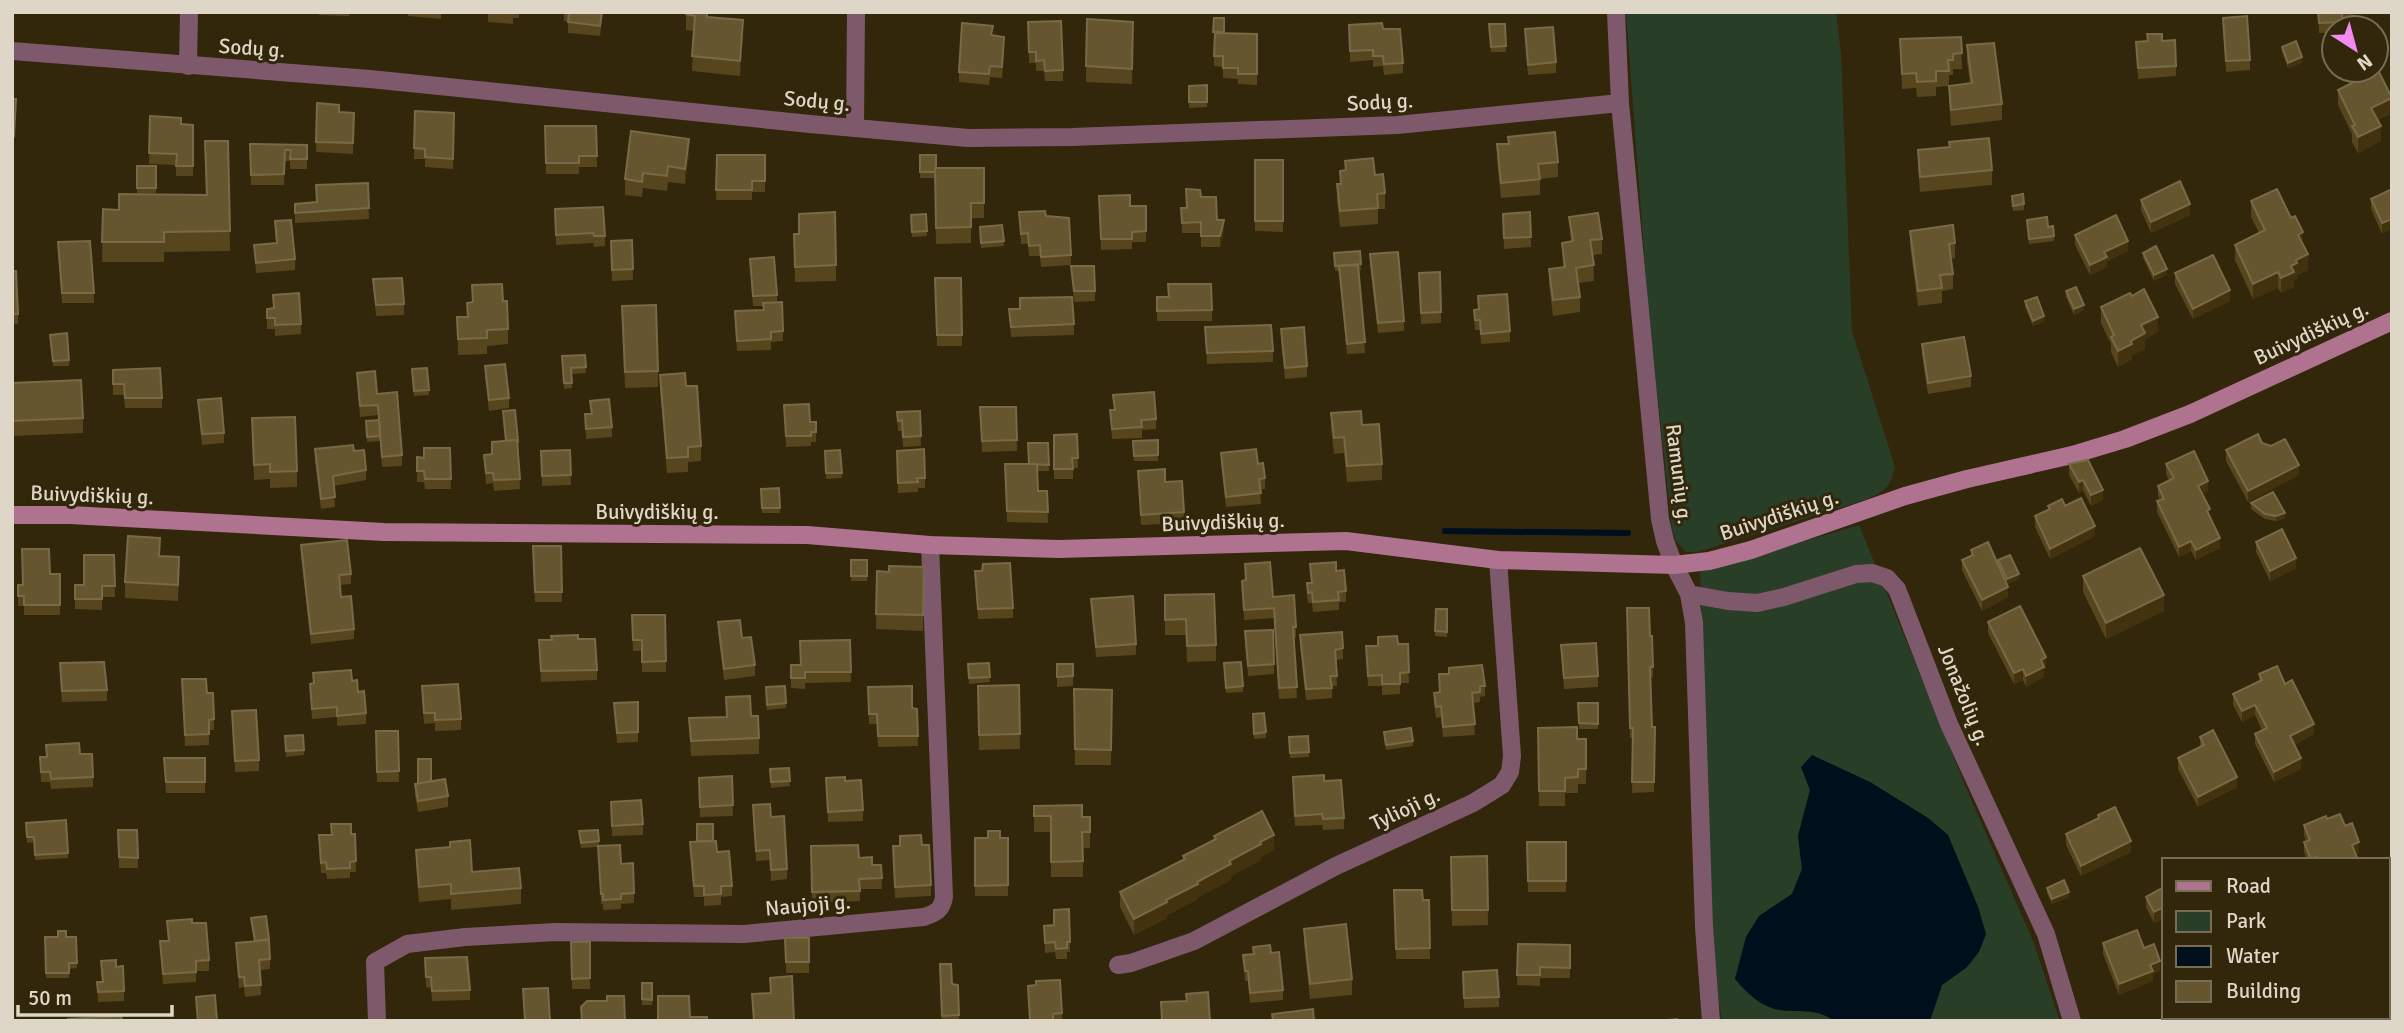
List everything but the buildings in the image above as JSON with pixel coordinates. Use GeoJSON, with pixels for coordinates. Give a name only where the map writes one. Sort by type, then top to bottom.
{"type":"FeatureCollection","features":[{"type":"Feature","properties":{"kind":"main road","name":"Buivydiškių g."},"geometry":{"type":"LineString","coordinates":[[12,515],[70,515],[384,532],[807,535],[930,545],[1059,549],[1346,541],[1498,560],[1674,565],[1709,561],[1751,550],[1905,496],[2072,455],[2125,439],[2190,414],[2392,321]]}},
{"type":"Feature","properties":{"kind":"street"},"geometry":{"type":"LineString","coordinates":[[188,66],[189,12]]}},
{"type":"Feature","properties":{"kind":"street"},"geometry":{"type":"LineString","coordinates":[[855,127],[856,12]]}},
{"type":"Feature","properties":{"kind":"street","name":"Ramunių g."},"geometry":{"type":"LineString","coordinates":[[1616,12],[1620,103],[1660,519],[1674,565],[1689,594],[1694,623],[1704,927],[1710,1021]]}},
{"type":"Feature","properties":{"kind":"street","name":"Sodų g."},"geometry":{"type":"LineString","coordinates":[[12,51],[370,79],[968,138],[1072,137],[1397,125],[1620,103]]}},
{"type":"Feature","properties":{"kind":"street","name":"Naujoji g."},"geometry":{"type":"LineString","coordinates":[[377,1021],[375,962],[407,944],[465,937],[556,932],[744,934],[924,917],[942,907],[944,897],[930,545]]}},
{"type":"Feature","properties":{"kind":"street","name":"Tylioji g."},"geometry":{"type":"LineString","coordinates":[[1118,965],[1194,942],[1336,866],[1473,803],[1502,785],[1510,772],[1512,756],[1498,560]]}},
{"type":"Feature","properties":{"kind":"street","name":"Jonažolių g."},"geometry":{"type":"LineString","coordinates":[[1689,594],[1757,603],[1856,574],[1872,573],[1887,578],[1897,589],[1949,724],[2046,934],[2072,1021]]}},
{"type":"Feature","properties":{"kind":"green space"},"geometry":{"type":"Polygon","coordinates":[[[1626,12],[1836,12],[1841,54],[1852,331],[1895,467],[1886,488],[1865,500],[1697,552],[1686,552],[1676,541],[1672,530],[1648,305],[1626,12]]]}},
{"type":"Feature","properties":{"kind":"green space"},"geometry":{"type":"Polygon","coordinates":[[[1859,525],[1970,797],[2033,941],[2060,1021],[1930,1021],[1942,985],[1967,967],[1986,934],[1978,907],[1948,835],[1928,818],[1870,782],[1801,767],[1810,790],[1798,836],[1802,869],[1792,894],[1759,916],[1746,937],[1735,979],[1773,1009],[1823,1013],[1834,1021],[1722,1021],[1712,924],[1700,572],[1859,525]]]}},
{"type":"Feature","properties":{"kind":"water"},"geometry":{"type":"Polygon","coordinates":[[[1812,755],[1870,782],[1928,818],[1948,835],[1978,907],[1986,934],[1979,952],[1967,967],[1942,985],[1930,1021],[1834,1021],[1813,1012],[1775,1009],[1758,1001],[1735,979],[1746,937],[1759,916],[1792,894],[1802,869],[1798,836],[1810,790],[1801,767],[1812,755]]]}},
{"type":"Feature","properties":{"kind":"waterway"},"geometry":{"type":"LineString","coordinates":[[1445,531],[1628,533]]}}]}
